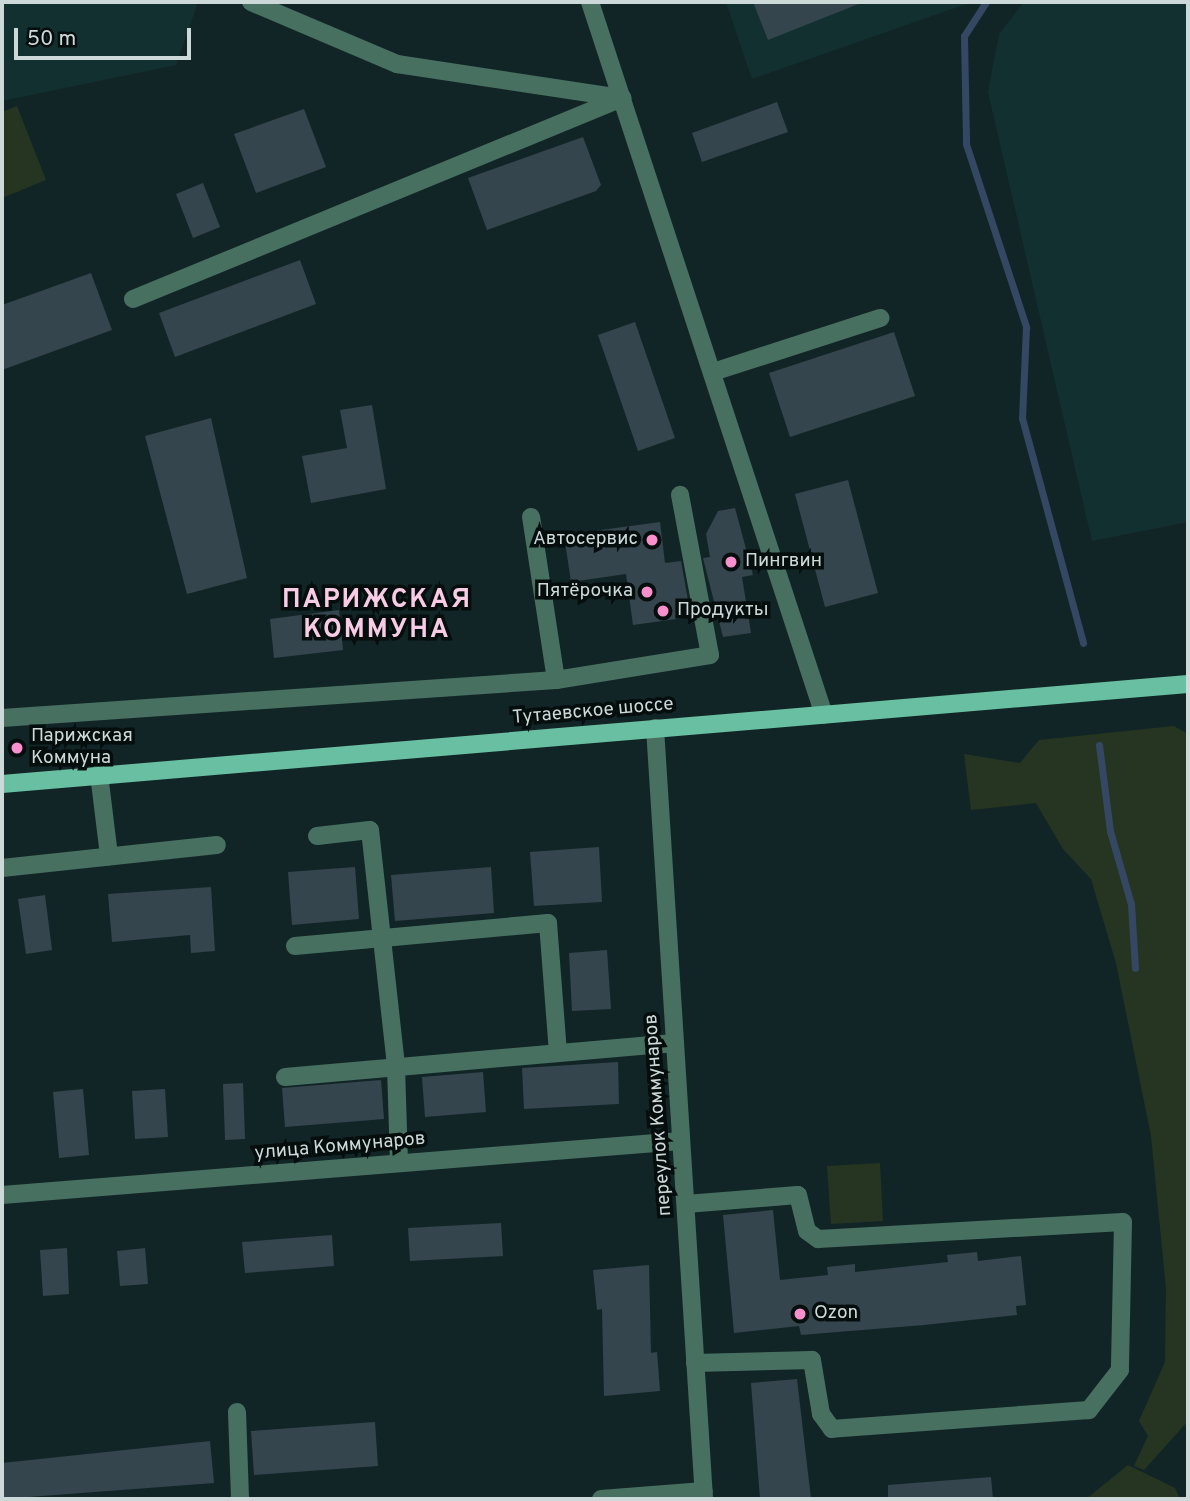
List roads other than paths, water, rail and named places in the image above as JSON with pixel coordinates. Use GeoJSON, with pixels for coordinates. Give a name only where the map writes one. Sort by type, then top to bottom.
{"type":"FeatureCollection","features":[{"type":"Feature","properties":{"kind":"main road","name":"Тутаевское шоссе"},"geometry":{"type":"LineString","coordinates":[[2,784],[1188,684]]}},
{"type":"Feature","properties":{"kind":"street"},"geometry":{"type":"LineString","coordinates":[[251,2],[397,64],[622,97]]}},
{"type":"Feature","properties":{"kind":"street"},"geometry":{"type":"LineString","coordinates":[[590,2],[824,715]]}},
{"type":"Feature","properties":{"kind":"street"},"geometry":{"type":"LineString","coordinates":[[133,299],[622,97]]}},
{"type":"Feature","properties":{"kind":"street"},"geometry":{"type":"LineString","coordinates":[[713,372],[880,318]]}},
{"type":"Feature","properties":{"kind":"street"},"geometry":{"type":"LineString","coordinates":[[2,718],[556,680],[710,655],[680,495]]}},
{"type":"Feature","properties":{"kind":"street"},"geometry":{"type":"LineString","coordinates":[[531,517],[556,680]]}},
{"type":"Feature","properties":{"kind":"street","name":"переулок Коммунаров"},"geometry":{"type":"LineString","coordinates":[[655,728],[704,1495]]}},
{"type":"Feature","properties":{"kind":"street"},"geometry":{"type":"LineString","coordinates":[[99,775],[109,856]]}},
{"type":"Feature","properties":{"kind":"street"},"geometry":{"type":"LineString","coordinates":[[317,836],[370,830],[396,1067],[398,1163]]}},
{"type":"Feature","properties":{"kind":"street"},"geometry":{"type":"LineString","coordinates":[[2,868],[217,845]]}},
{"type":"Feature","properties":{"kind":"street"},"geometry":{"type":"LineString","coordinates":[[295,946],[548,923],[558,1053]]}},
{"type":"Feature","properties":{"kind":"street"},"geometry":{"type":"LineString","coordinates":[[285,1077],[675,1043]]}},
{"type":"Feature","properties":{"kind":"street","name":"улица Коммунаров"},"geometry":{"type":"LineString","coordinates":[[2,1195],[681,1141]]}},
{"type":"Feature","properties":{"kind":"street"},"geometry":{"type":"LineString","coordinates":[[686,1204],[798,1195],[807,1231],[818,1239],[1123,1222],[1120,1370],[1089,1410],[832,1429],[821,1414],[812,1360],[695,1363]]}},
{"type":"Feature","properties":{"kind":"street"},"geometry":{"type":"LineString","coordinates":[[237,1412],[240,1499]]}},
{"type":"Feature","properties":{"kind":"street"},"geometry":{"type":"LineString","coordinates":[[601,1499],[704,1495]]}},
{"type":"Feature","properties":{"kind":"waterway"},"geometry":{"type":"LineString","coordinates":[[986,2],[964,36],[966,144],[1026,327],[1022,418],[1083,643]]}},
{"type":"Feature","properties":{"kind":"waterway"},"geometry":{"type":"LineString","coordinates":[[1099,745],[1110,831],[1131,904],[1135,968]]}},
{"type":"Feature","properties":{"kind":"place","name":"Автосервис"},"geometry":{"type":"Point","coordinates":[652,540]}},
{"type":"Feature","properties":{"kind":"place","name":"Пингвин"},"geometry":{"type":"Point","coordinates":[731,562]}},
{"type":"Feature","properties":{"kind":"place","name":"Пятёрочка"},"geometry":{"type":"Point","coordinates":[647,592]}},
{"type":"Feature","properties":{"kind":"place","name":"Продукты"},"geometry":{"type":"Point","coordinates":[663,611]}},
{"type":"Feature","properties":{"kind":"place","name":"Парижская Коммуна"},"geometry":{"type":"Point","coordinates":[17,748]}},
{"type":"Feature","properties":{"kind":"place","name":"Ozon"},"geometry":{"type":"Point","coordinates":[800,1314]}},
{"type":"Feature","properties":{"kind":"district","name":"ПАРИЖСКАЯ КОММУНА"},"geometry":{"type":"Point","coordinates":[377,616]}}]}
